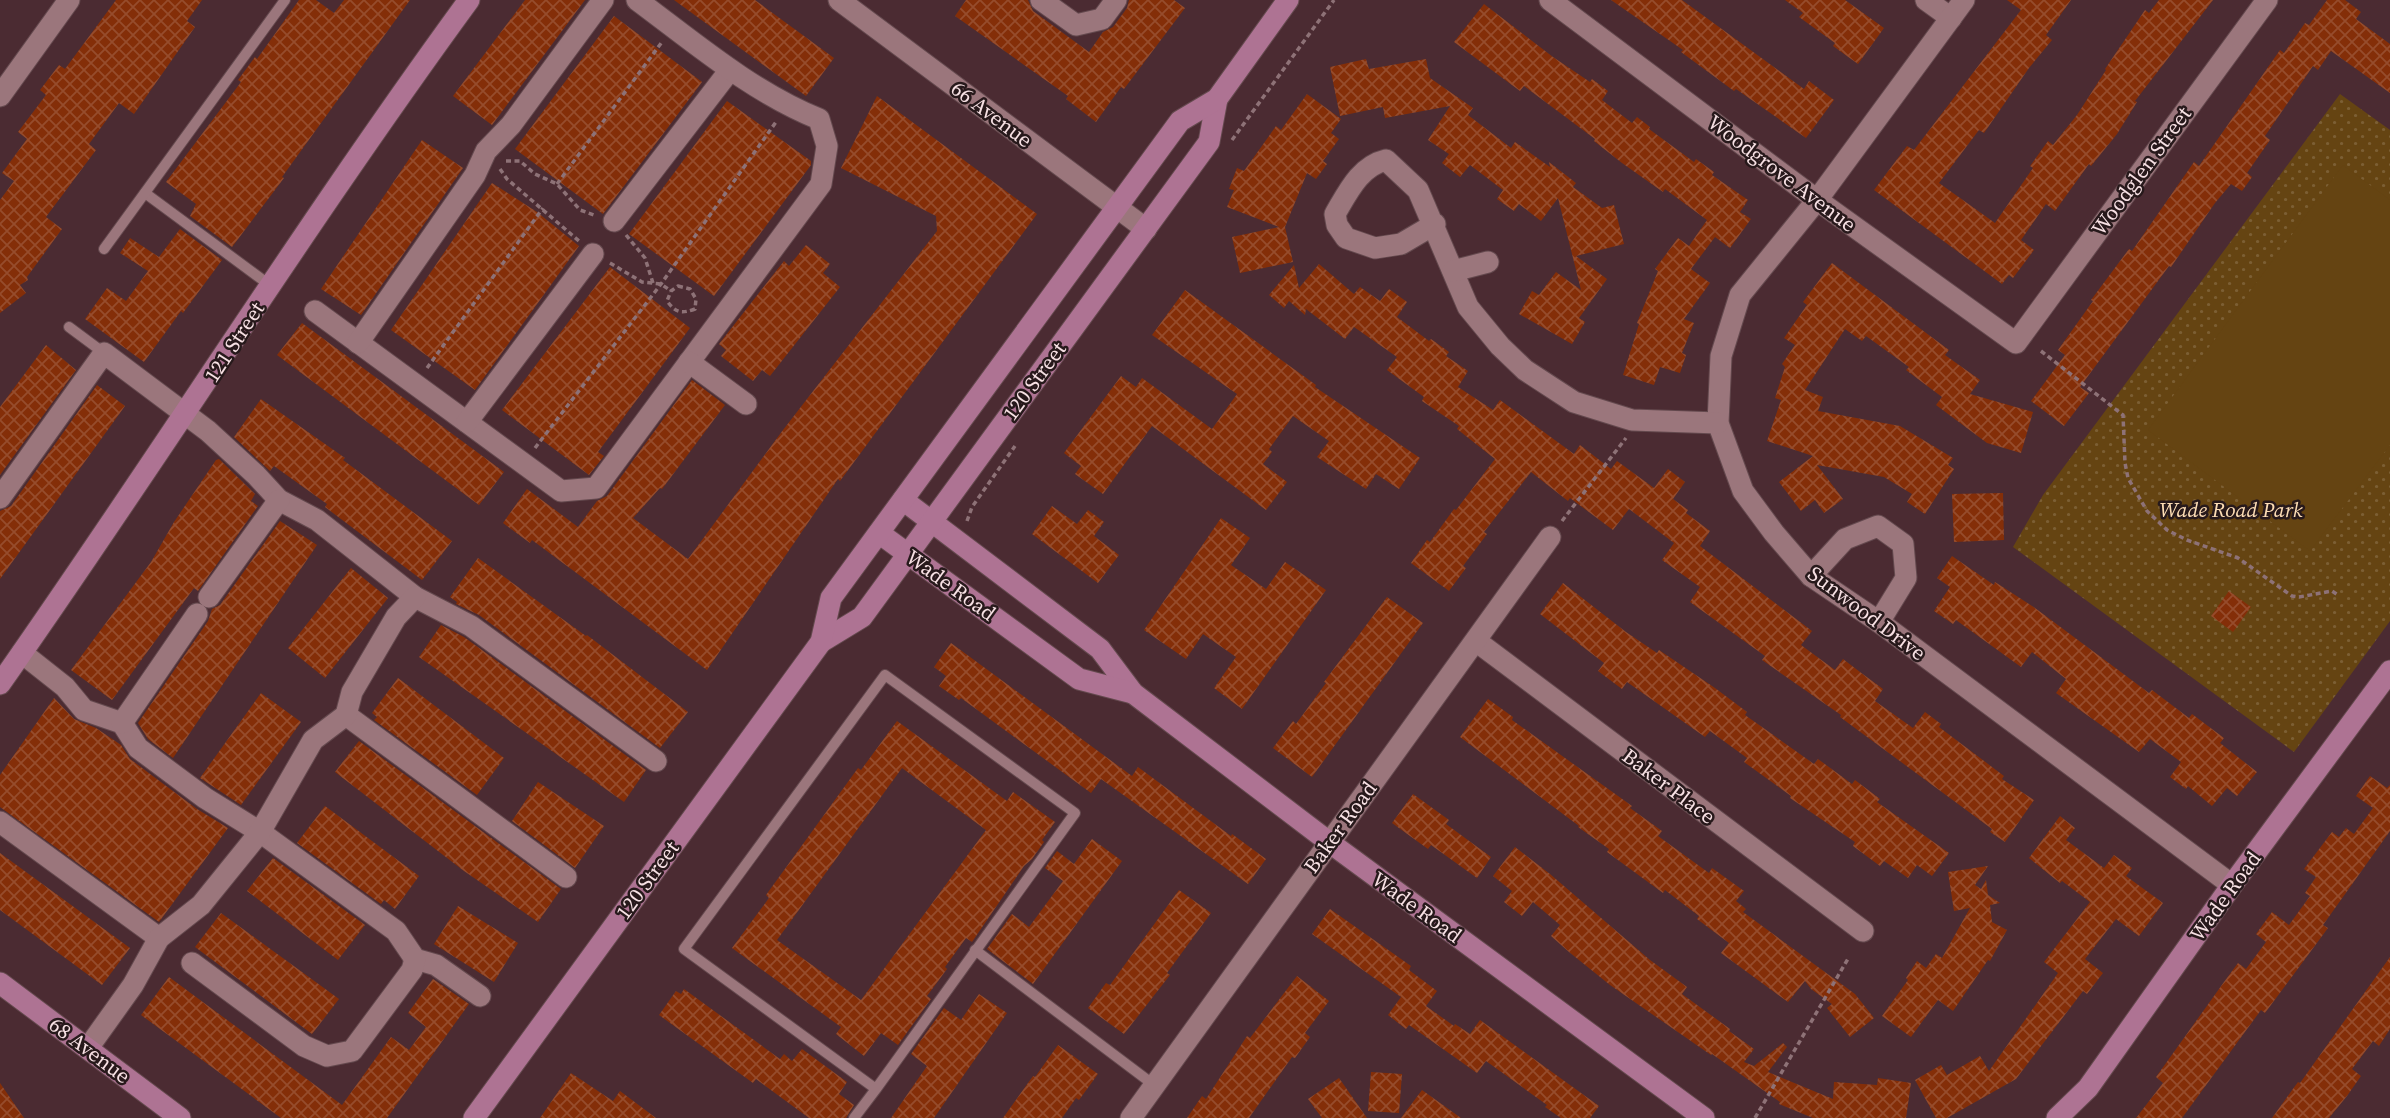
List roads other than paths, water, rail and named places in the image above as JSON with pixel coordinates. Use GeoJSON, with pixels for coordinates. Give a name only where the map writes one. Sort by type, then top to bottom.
{"type":"FeatureCollection","features":[{"type":"Feature","properties":{"kind":"street"},"geometry":{"type":"LineString","coordinates":[[0,96],[69,0]]}},
{"type":"Feature","properties":{"kind":"street","name":"121 Street"},"geometry":{"type":"LineString","coordinates":[[0,684],[402,91],[469,0]]}},
{"type":"Feature","properties":{"kind":"street"},"geometry":{"type":"LineString","coordinates":[[358,342],[475,174],[486,151],[511,125],[603,0]]}},
{"type":"Feature","properties":{"kind":"street"},"geometry":{"type":"LineString","coordinates":[[315,311],[561,491],[596,488],[821,184],[827,146],[819,119],[788,106],[730,70],[637,0]]}},
{"type":"Feature","properties":{"kind":"street","name":"66 Avenue"},"geometry":{"type":"LineString","coordinates":[[839,0],[1146,229]]}},
{"type":"Feature","properties":{"kind":"street"},"geometry":{"type":"LineString","coordinates":[[1041,0],[1076,25],[1102,19],[1116,0]]}},
{"type":"Feature","properties":{"kind":"street","name":"120 Street"},"geometry":{"type":"LineString","coordinates":[[821,642],[831,597],[1180,121],[1217,99],[1288,0]]}},
{"type":"Feature","properties":{"kind":"street","name":"Woodgrove Avenue"},"geometry":{"type":"LineString","coordinates":[[1550,0],[1816,200],[2016,343]]}},
{"type":"Feature","properties":{"kind":"street"},"geometry":{"type":"LineString","coordinates":[[1926,0],[1951,18]]}},
{"type":"Feature","properties":{"kind":"street","name":"Sunwood Drive"},"geometry":{"type":"LineString","coordinates":[[1964,0],[1816,200],[1740,295],[1721,356],[1718,423],[1743,491],[1773,533],[1811,576],[1879,622],[2232,885]]}},
{"type":"Feature","properties":{"kind":"street","name":"Woodglen Street"},"geometry":{"type":"LineString","coordinates":[[2016,343],[2267,0]]}},
{"type":"Feature","properties":{"kind":"street"},"geometry":{"type":"LineString","coordinates":[[614,221],[730,70]]}},
{"type":"Feature","properties":{"kind":"street","name":"120 Street"},"geometry":{"type":"LineString","coordinates":[[474,1118],[821,642],[862,617],[1146,229],[1209,142],[1217,99]]}},
{"type":"Feature","properties":{"kind":"street"},"geometry":{"type":"LineString","coordinates":[[1435,224],[1401,244],[1375,248],[1346,238],[1337,225],[1335,214],[1351,187],[1372,164],[1386,160],[1418,190],[1435,224],[1468,307],[1500,346],[1525,370],[1574,402],[1632,420],[1718,423]]}},
{"type":"Feature","properties":{"kind":"street"},"geometry":{"type":"LineString","coordinates":[[467,422],[593,254]]}},
{"type":"Feature","properties":{"kind":"street"},"geometry":{"type":"LineString","coordinates":[[1453,271],[1488,262]]}},
{"type":"Feature","properties":{"kind":"street"},"geometry":{"type":"LineString","coordinates":[[0,498],[104,353],[186,413],[256,475],[279,500],[317,520],[415,597],[471,626],[656,761]]}},
{"type":"Feature","properties":{"kind":"street"},"geometry":{"type":"LineString","coordinates":[[689,362],[746,404]]}},
{"type":"Feature","properties":{"kind":"street"},"geometry":{"type":"LineString","coordinates":[[122,723],[279,500]]}},
{"type":"Feature","properties":{"kind":"street","name":"Wade Road"},"geometry":{"type":"LineString","coordinates":[[903,500],[1100,649],[1133,693],[1329,842],[1704,1118]]}},
{"type":"Feature","properties":{"kind":"street"},"geometry":{"type":"LineString","coordinates":[[1811,576],[1845,539],[1878,526],[1903,544],[1906,578],[1879,622]]}},
{"type":"Feature","properties":{"kind":"street","name":"Wade Road"},"geometry":{"type":"LineString","coordinates":[[879,533],[1079,679],[1133,693]]}},
{"type":"Feature","properties":{"kind":"street","name":"Baker Road"},"geometry":{"type":"LineString","coordinates":[[1131,1118],[1550,537]]}},
{"type":"Feature","properties":{"kind":"street"},"geometry":{"type":"LineString","coordinates":[[88,1048],[133,985],[159,938],[201,905],[260,832],[313,740],[346,715],[352,692],[396,617],[415,597]]}},
{"type":"Feature","properties":{"kind":"street","name":"Baker Place"},"geometry":{"type":"LineString","coordinates":[[1476,641],[1863,931]]}},
{"type":"Feature","properties":{"kind":"street"},"geometry":{"type":"LineString","coordinates":[[22,653],[65,687],[84,710],[122,723],[138,748],[396,931],[415,959],[436,965],[480,996]]}},
{"type":"Feature","properties":{"kind":"street","name":"Wade Road"},"geometry":{"type":"LineString","coordinates":[[2057,1118],[2088,1088],[2232,885],[2390,671]]}},
{"type":"Feature","properties":{"kind":"street"},"geometry":{"type":"LineString","coordinates":[[346,715],[566,877]]}},
{"type":"Feature","properties":{"kind":"street"},"geometry":{"type":"LineString","coordinates":[[0,822],[159,938]]}},
{"type":"Feature","properties":{"kind":"street"},"geometry":{"type":"LineString","coordinates":[[192,963],[304,1046],[327,1056],[352,1051],[412,970],[415,959]]}},
{"type":"Feature","properties":{"kind":"street","name":"68 Avenue"},"geometry":{"type":"LineString","coordinates":[[0,983],[180,1118]]}},
{"type":"Feature","properties":{"kind":"lane"},"geometry":{"type":"LineString","coordinates":[[104,249],[285,0]]}},
{"type":"Feature","properties":{"kind":"lane"},"geometry":{"type":"LineString","coordinates":[[145,193],[271,286]]}},
{"type":"Feature","properties":{"kind":"lane"},"geometry":{"type":"LineString","coordinates":[[69,327],[104,353]]}},
{"type":"Feature","properties":{"kind":"lane"},"geometry":{"type":"LineString","coordinates":[[854,1118],[876,1088],[975,950],[1075,813],[885,675],[684,949],[876,1088]]}},
{"type":"Feature","properties":{"kind":"lane"},"geometry":{"type":"LineString","coordinates":[[975,950],[1154,1085]]}},
{"type":"Feature","properties":{"kind":"park label","name":"Wade Road Park"},"geometry":{"type":"Point","coordinates":[2231,509]}}]}
